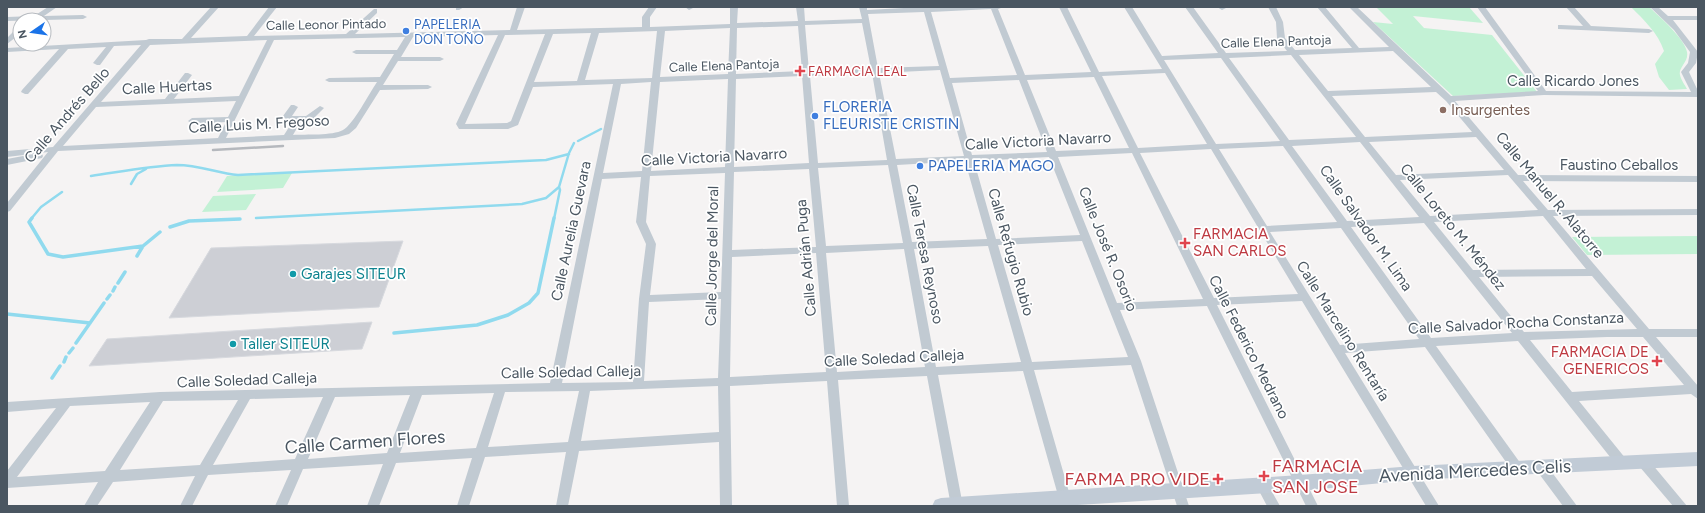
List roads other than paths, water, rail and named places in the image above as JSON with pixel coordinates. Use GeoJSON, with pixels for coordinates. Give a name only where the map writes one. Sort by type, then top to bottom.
{"type":"FeatureCollection","features":[{"type":"Feature","properties":{"kind":"main road","name":"Avenida Mercedes Celis"},"geometry":{"type":"LineString","coordinates":[[951,506],[1181,499],[1262,485],[1413,473],[1698,459]]}},
{"type":"Feature","properties":{"kind":"street"},"geometry":{"type":"LineString","coordinates":[[185,40],[215,7]]}},
{"type":"Feature","properties":{"kind":"street"},"geometry":{"type":"LineString","coordinates":[[250,37],[273,7]]}},
{"type":"Feature","properties":{"kind":"street"},"geometry":{"type":"LineString","coordinates":[[513,32],[520,7]]}},
{"type":"Feature","properties":{"kind":"street"},"geometry":{"type":"LineString","coordinates":[[646,29],[646,17],[653,7]]}},
{"type":"Feature","properties":{"kind":"street","name":"Calle Jorge del Moral"},"geometry":{"type":"LineString","coordinates":[[726,506],[724,383],[732,26],[734,7]]}},
{"type":"Feature","properties":{"kind":"street","name":"Calle Adrián Puga"},"geometry":{"type":"LineString","coordinates":[[800,7],[843,506]]}},
{"type":"Feature","properties":{"kind":"street","name":"Calle José R. Osorio"},"geometry":{"type":"LineString","coordinates":[[994,7],[1135,361],[1181,499]]}},
{"type":"Feature","properties":{"kind":"street","name":"Calle Leonor Pintado"},"geometry":{"type":"LineString","coordinates":[[7,50],[149,41],[250,37],[661,29],[732,26],[801,23],[864,13],[926,8],[1000,7]]}},
{"type":"Feature","properties":{"kind":"street","name":"Calle Federico Medrano"},"geometry":{"type":"LineString","coordinates":[[1063,7],[1312,506]]}},
{"type":"Feature","properties":{"kind":"street","name":"Calle Marcelino Rentaría"},"geometry":{"type":"LineString","coordinates":[[1128,7],[1212,147],[1433,506]]}},
{"type":"Feature","properties":{"kind":"street","name":"Calle Salvador M. Lima"},"geometry":{"type":"LineString","coordinates":[[1189,7],[1516,468]]}},
{"type":"Feature","properties":{"kind":"street","name":"Calle Loreto M. Méndez"},"geometry":{"type":"LineString","coordinates":[[1272,7],[1277,13],[1281,24],[1281,38],[1292,53],[1622,463]]}},
{"type":"Feature","properties":{"kind":"street"},"geometry":{"type":"LineString","coordinates":[[1320,7],[1357,50]]}},
{"type":"Feature","properties":{"kind":"street","name":"Calle Manuel R. Alatorre"},"geometry":{"type":"LineString","coordinates":[[1353,7],[1395,49],[1449,99],[1695,391]]}},
{"type":"Feature","properties":{"kind":"street"},"geometry":{"type":"LineString","coordinates":[[1481,7],[1544,93]]}},
{"type":"Feature","properties":{"kind":"street"},"geometry":{"type":"LineString","coordinates":[[1570,7],[1589,28]]}},
{"type":"Feature","properties":{"kind":"street"},"geometry":{"type":"LineString","coordinates":[[1654,7],[1667,18],[1694,52],[1695,63],[1686,72],[1696,91]]}},
{"type":"Feature","properties":{"kind":"street","name":"Calle Refugio Rubio"},"geometry":{"type":"LineString","coordinates":[[926,8],[1065,502]]}},
{"type":"Feature","properties":{"kind":"street"},"geometry":{"type":"LineString","coordinates":[[348,35],[374,10]]}},
{"type":"Feature","properties":{"kind":"street","name":"Calle Teresa Reynoso"},"geometry":{"type":"LineString","coordinates":[[864,13],[932,371],[951,506]]}},
{"type":"Feature","properties":{"kind":"street"},"geometry":{"type":"LineString","coordinates":[[52,18],[83,17]]}},
{"type":"Feature","properties":{"kind":"street"},"geometry":{"type":"LineString","coordinates":[[1667,18],[1698,18]]}},
{"type":"Feature","properties":{"kind":"street"},"geometry":{"type":"LineString","coordinates":[[1561,27],[1649,31]]}},
{"type":"Feature","properties":{"kind":"street"},"geometry":{"type":"LineString","coordinates":[[638,386],[644,299],[651,244],[641,222],[661,29]]}},
{"type":"Feature","properties":{"kind":"street"},"geometry":{"type":"LineString","coordinates":[[580,83],[596,30]]}},
{"type":"Feature","properties":{"kind":"street"},"geometry":{"type":"LineString","coordinates":[[503,32],[460,124],[462,128],[508,126],[515,123],[550,31]]}},
{"type":"Feature","properties":{"kind":"street","name":"Calle Luis M. Fregoso"},"geometry":{"type":"LineString","coordinates":[[7,154],[55,149],[335,135],[346,132],[353,126],[411,34]]}},
{"type":"Feature","properties":{"kind":"street"},"geometry":{"type":"LineString","coordinates":[[221,140],[272,37]]}},
{"type":"Feature","properties":{"kind":"street"},"geometry":{"type":"LineString","coordinates":[[1686,40],[1698,40]]}},
{"type":"Feature","properties":{"kind":"street","name":"Calle Andrés Bello"},"geometry":{"type":"LineString","coordinates":[[7,209],[55,149],[149,41]]}},
{"type":"Feature","properties":{"kind":"street"},"geometry":{"type":"LineString","coordinates":[[97,64],[113,43]]}},
{"type":"Feature","properties":{"kind":"street"},"geometry":{"type":"LineString","coordinates":[[25,92],[66,46]]}},
{"type":"Feature","properties":{"kind":"street","name":"Calle Elena Pantoja"},"geometry":{"type":"LineString","coordinates":[[1158,58],[1395,49]]}},
{"type":"Feature","properties":{"kind":"street"},"geometry":{"type":"LineString","coordinates":[[356,52],[440,59]]}},
{"type":"Feature","properties":{"kind":"street","name":"Calle Elena Pantoja"},"geometry":{"type":"LineString","coordinates":[[530,85],[943,68]]}},
{"type":"Feature","properties":{"kind":"street"},"geometry":{"type":"LineString","coordinates":[[947,81],[1166,71]]}},
{"type":"Feature","properties":{"kind":"street"},"geometry":{"type":"LineString","coordinates":[[168,101],[188,75]]}},
{"type":"Feature","properties":{"kind":"street"},"geometry":{"type":"LineString","coordinates":[[329,80],[383,79]]}},
{"type":"Feature","properties":{"kind":"street","name":"Calle Aurelia Guevara"},"geometry":{"type":"LineString","coordinates":[[555,387],[617,82]]}},
{"type":"Feature","properties":{"kind":"street"},"geometry":{"type":"LineString","coordinates":[[377,88],[428,86]]}},
{"type":"Feature","properties":{"kind":"street"},"geometry":{"type":"LineString","coordinates":[[1326,94],[1438,88]]}},
{"type":"Feature","properties":{"kind":"street","name":"Calle Ricardo Jones"},"geometry":{"type":"LineString","coordinates":[[1449,99],[1544,93],[1696,91]]}},
{"type":"Feature","properties":{"kind":"street","name":"Calle Huertas"},"geometry":{"type":"LineString","coordinates":[[93,105],[242,98]]}},
{"type":"Feature","properties":{"kind":"street"},"geometry":{"type":"LineString","coordinates":[[294,108],[287,116],[299,118],[314,116],[320,108]]}},
{"type":"Feature","properties":{"kind":"street"},"geometry":{"type":"LineString","coordinates":[[287,137],[299,118]]}},
{"type":"Feature","properties":{"kind":"street"},"geometry":{"type":"LineString","coordinates":[[192,121],[231,119]]}},
{"type":"Feature","properties":{"kind":"street","name":"Calle Victoria Navarro"},"geometry":{"type":"LineString","coordinates":[[599,176],[1479,134]]}},
{"type":"Feature","properties":{"kind":"street","name":"Calle Luis M. Fregoso"},"geometry":{"type":"LineString","coordinates":[[7,162],[32,158],[55,149]]}},
{"type":"Feature","properties":{"kind":"street","name":"Faustino Ceballos"},"geometry":{"type":"LineString","coordinates":[[1393,178],[1513,175],[1698,179]]}},
{"type":"Feature","properties":{"kind":"street"},"geometry":{"type":"LineString","coordinates":[[1262,228],[1545,213],[1698,212]]}},
{"type":"Feature","properties":{"kind":"street"},"geometry":{"type":"LineString","coordinates":[[727,254],[1086,238]]}},
{"type":"Feature","properties":{"kind":"street"},"geometry":{"type":"LineString","coordinates":[[1471,274],[1594,272]]}},
{"type":"Feature","properties":{"kind":"street"},"geometry":{"type":"LineString","coordinates":[[644,299],[726,295]]}},
{"type":"Feature","properties":{"kind":"street"},"geometry":{"type":"LineString","coordinates":[[1114,307],[1304,297]]}},
{"type":"Feature","properties":{"kind":"street","name":"Calle Salvador Rocha Constanza"},"geometry":{"type":"LineString","coordinates":[[1336,348],[1521,337],[1645,332],[1698,332]]}},
{"type":"Feature","properties":{"kind":"street","name":"Calle Soledad Calleja"},"geometry":{"type":"LineString","coordinates":[[7,407],[67,402],[331,392],[555,387],[585,388],[724,383],[1135,361]]}},
{"type":"Feature","properties":{"kind":"street"},"geometry":{"type":"LineString","coordinates":[[463,506],[501,388]]}},
{"type":"Feature","properties":{"kind":"street"},"geometry":{"type":"LineString","coordinates":[[562,506],[585,388]]}},
{"type":"Feature","properties":{"kind":"street"},"geometry":{"type":"LineString","coordinates":[[373,506],[418,390]]}},
{"type":"Feature","properties":{"kind":"street"},"geometry":{"type":"LineString","coordinates":[[1570,397],[1695,391]]}},
{"type":"Feature","properties":{"kind":"street"},"geometry":{"type":"LineString","coordinates":[[281,506],[331,392]]}},
{"type":"Feature","properties":{"kind":"street"},"geometry":{"type":"LineString","coordinates":[[186,506],[204,470],[246,395]]}},
{"type":"Feature","properties":{"kind":"street"},"geometry":{"type":"LineString","coordinates":[[90,506],[160,398]]}},
{"type":"Feature","properties":{"kind":"street"},"geometry":{"type":"LineString","coordinates":[[7,482],[67,402]]}},
{"type":"Feature","properties":{"kind":"street","name":"Calle Carmen Flores"},"geometry":{"type":"LineString","coordinates":[[7,482],[299,465],[725,437]]}},
{"type":"Feature","properties":{"kind":"street"},"geometry":{"type":"LineString","coordinates":[[1643,462],[1681,506]]}},
{"type":"Feature","properties":{"kind":"street"},"geometry":{"type":"LineString","coordinates":[[1541,467],[1571,506]]}},
{"type":"Feature","properties":{"kind":"street"},"geometry":{"type":"LineString","coordinates":[[1262,485],[1274,506]]}},
{"type":"Feature","properties":{"kind":"waterway"},"geometry":{"type":"LineString","coordinates":[[578,141],[601,129]]}},
{"type":"Feature","properties":{"kind":"waterway"},"geometry":{"type":"LineString","coordinates":[[569,154],[574,143]]}},
{"type":"Feature","properties":{"kind":"waterway"},"geometry":{"type":"LineString","coordinates":[[91,176],[177,165],[193,166],[238,175],[546,160],[569,154]]}},
{"type":"Feature","properties":{"kind":"waterway"},"geometry":{"type":"LineString","coordinates":[[559,187],[569,154]]}},
{"type":"Feature","properties":{"kind":"waterway"},"geometry":{"type":"LineString","coordinates":[[131,184],[137,174],[146,169]]}},
{"type":"Feature","properties":{"kind":"waterway"},"geometry":{"type":"LineString","coordinates":[[256,218],[522,204],[546,198],[559,187]]}},
{"type":"Feature","properties":{"kind":"waterway"},"geometry":{"type":"LineString","coordinates":[[554,219],[560,190],[559,187]]}},
{"type":"Feature","properties":{"kind":"waterway"},"geometry":{"type":"LineString","coordinates":[[31,219],[41,207],[62,192]]}},
{"type":"Feature","properties":{"kind":"waterway"},"geometry":{"type":"LineString","coordinates":[[32,218],[29,222],[48,254],[63,257],[143,246]]}},
{"type":"Feature","properties":{"kind":"waterway"},"geometry":{"type":"LineString","coordinates":[[394,333],[477,325],[508,315],[529,303],[538,293],[554,218]]}},
{"type":"Feature","properties":{"kind":"waterway"},"geometry":{"type":"LineString","coordinates":[[170,227],[189,221],[240,219]]}},
{"type":"Feature","properties":{"kind":"waterway"},"geometry":{"type":"LineString","coordinates":[[143,246],[160,232]]}},
{"type":"Feature","properties":{"kind":"waterway"},"geometry":{"type":"LineString","coordinates":[[137,256],[143,246]]}},
{"type":"Feature","properties":{"kind":"waterway"},"geometry":{"type":"LineString","coordinates":[[118,283],[125,272]]}},
{"type":"Feature","properties":{"kind":"waterway"},"geometry":{"type":"LineString","coordinates":[[113,291],[115,287]]}},
{"type":"Feature","properties":{"kind":"waterway"},"geometry":{"type":"LineString","coordinates":[[107,299],[110,295]]}},
{"type":"Feature","properties":{"kind":"waterway"},"geometry":{"type":"LineString","coordinates":[[90,323],[104,303]]}},
{"type":"Feature","properties":{"kind":"waterway"},"geometry":{"type":"LineString","coordinates":[[7,314],[90,323]]}},
{"type":"Feature","properties":{"kind":"waterway"},"geometry":{"type":"LineString","coordinates":[[76,343],[90,323]]}},
{"type":"Feature","properties":{"kind":"waterway"},"geometry":{"type":"LineString","coordinates":[[69,353],[73,348]]}},
{"type":"Feature","properties":{"kind":"waterway"},"geometry":{"type":"LineString","coordinates":[[64,362],[66,357]]}},
{"type":"Feature","properties":{"kind":"waterway"},"geometry":{"type":"LineString","coordinates":[[52,378],[60,366]]}},
{"type":"Feature","properties":{"kind":"railway"},"geometry":{"type":"LineString","coordinates":[[213,150],[283,146]]}},
{"type":"Feature","properties":{"kind":"place","name":"PAPELERIA DON TOÑO"},"geometry":{"type":"Point","coordinates":[406,31]}},
{"type":"Feature","properties":{"kind":"place","name":"FARMACIA LEAL"},"geometry":{"type":"Point","coordinates":[800,71]}},
{"type":"Feature","properties":{"kind":"place","name":"Insurgentes"},"geometry":{"type":"Point","coordinates":[1443,110]}},
{"type":"Feature","properties":{"kind":"place","name":"FLORERIA FLEURISTE CRISTIN"},"geometry":{"type":"Point","coordinates":[815,116]}},
{"type":"Feature","properties":{"kind":"place","name":"PAPELERIA MAGO"},"geometry":{"type":"Point","coordinates":[920,166]}},
{"type":"Feature","properties":{"kind":"place","name":"FARMACIA SAN CARLOS"},"geometry":{"type":"Point","coordinates":[1185,243]}},
{"type":"Feature","properties":{"kind":"place","name":"Garajes SITEUR"},"geometry":{"type":"Point","coordinates":[293,274]}},
{"type":"Feature","properties":{"kind":"place","name":"Taller SITEUR"},"geometry":{"type":"Point","coordinates":[233,344]}},
{"type":"Feature","properties":{"kind":"place","name":"FARMACIA DE GENERICOS"},"geometry":{"type":"Point","coordinates":[1657,361]}},
{"type":"Feature","properties":{"kind":"place","name":"FARMACIA SAN JOSE"},"geometry":{"type":"Point","coordinates":[1264,476]}},
{"type":"Feature","properties":{"kind":"place","name":"FARMA PRO VIDE"},"geometry":{"type":"Point","coordinates":[1218,479]}}]}
